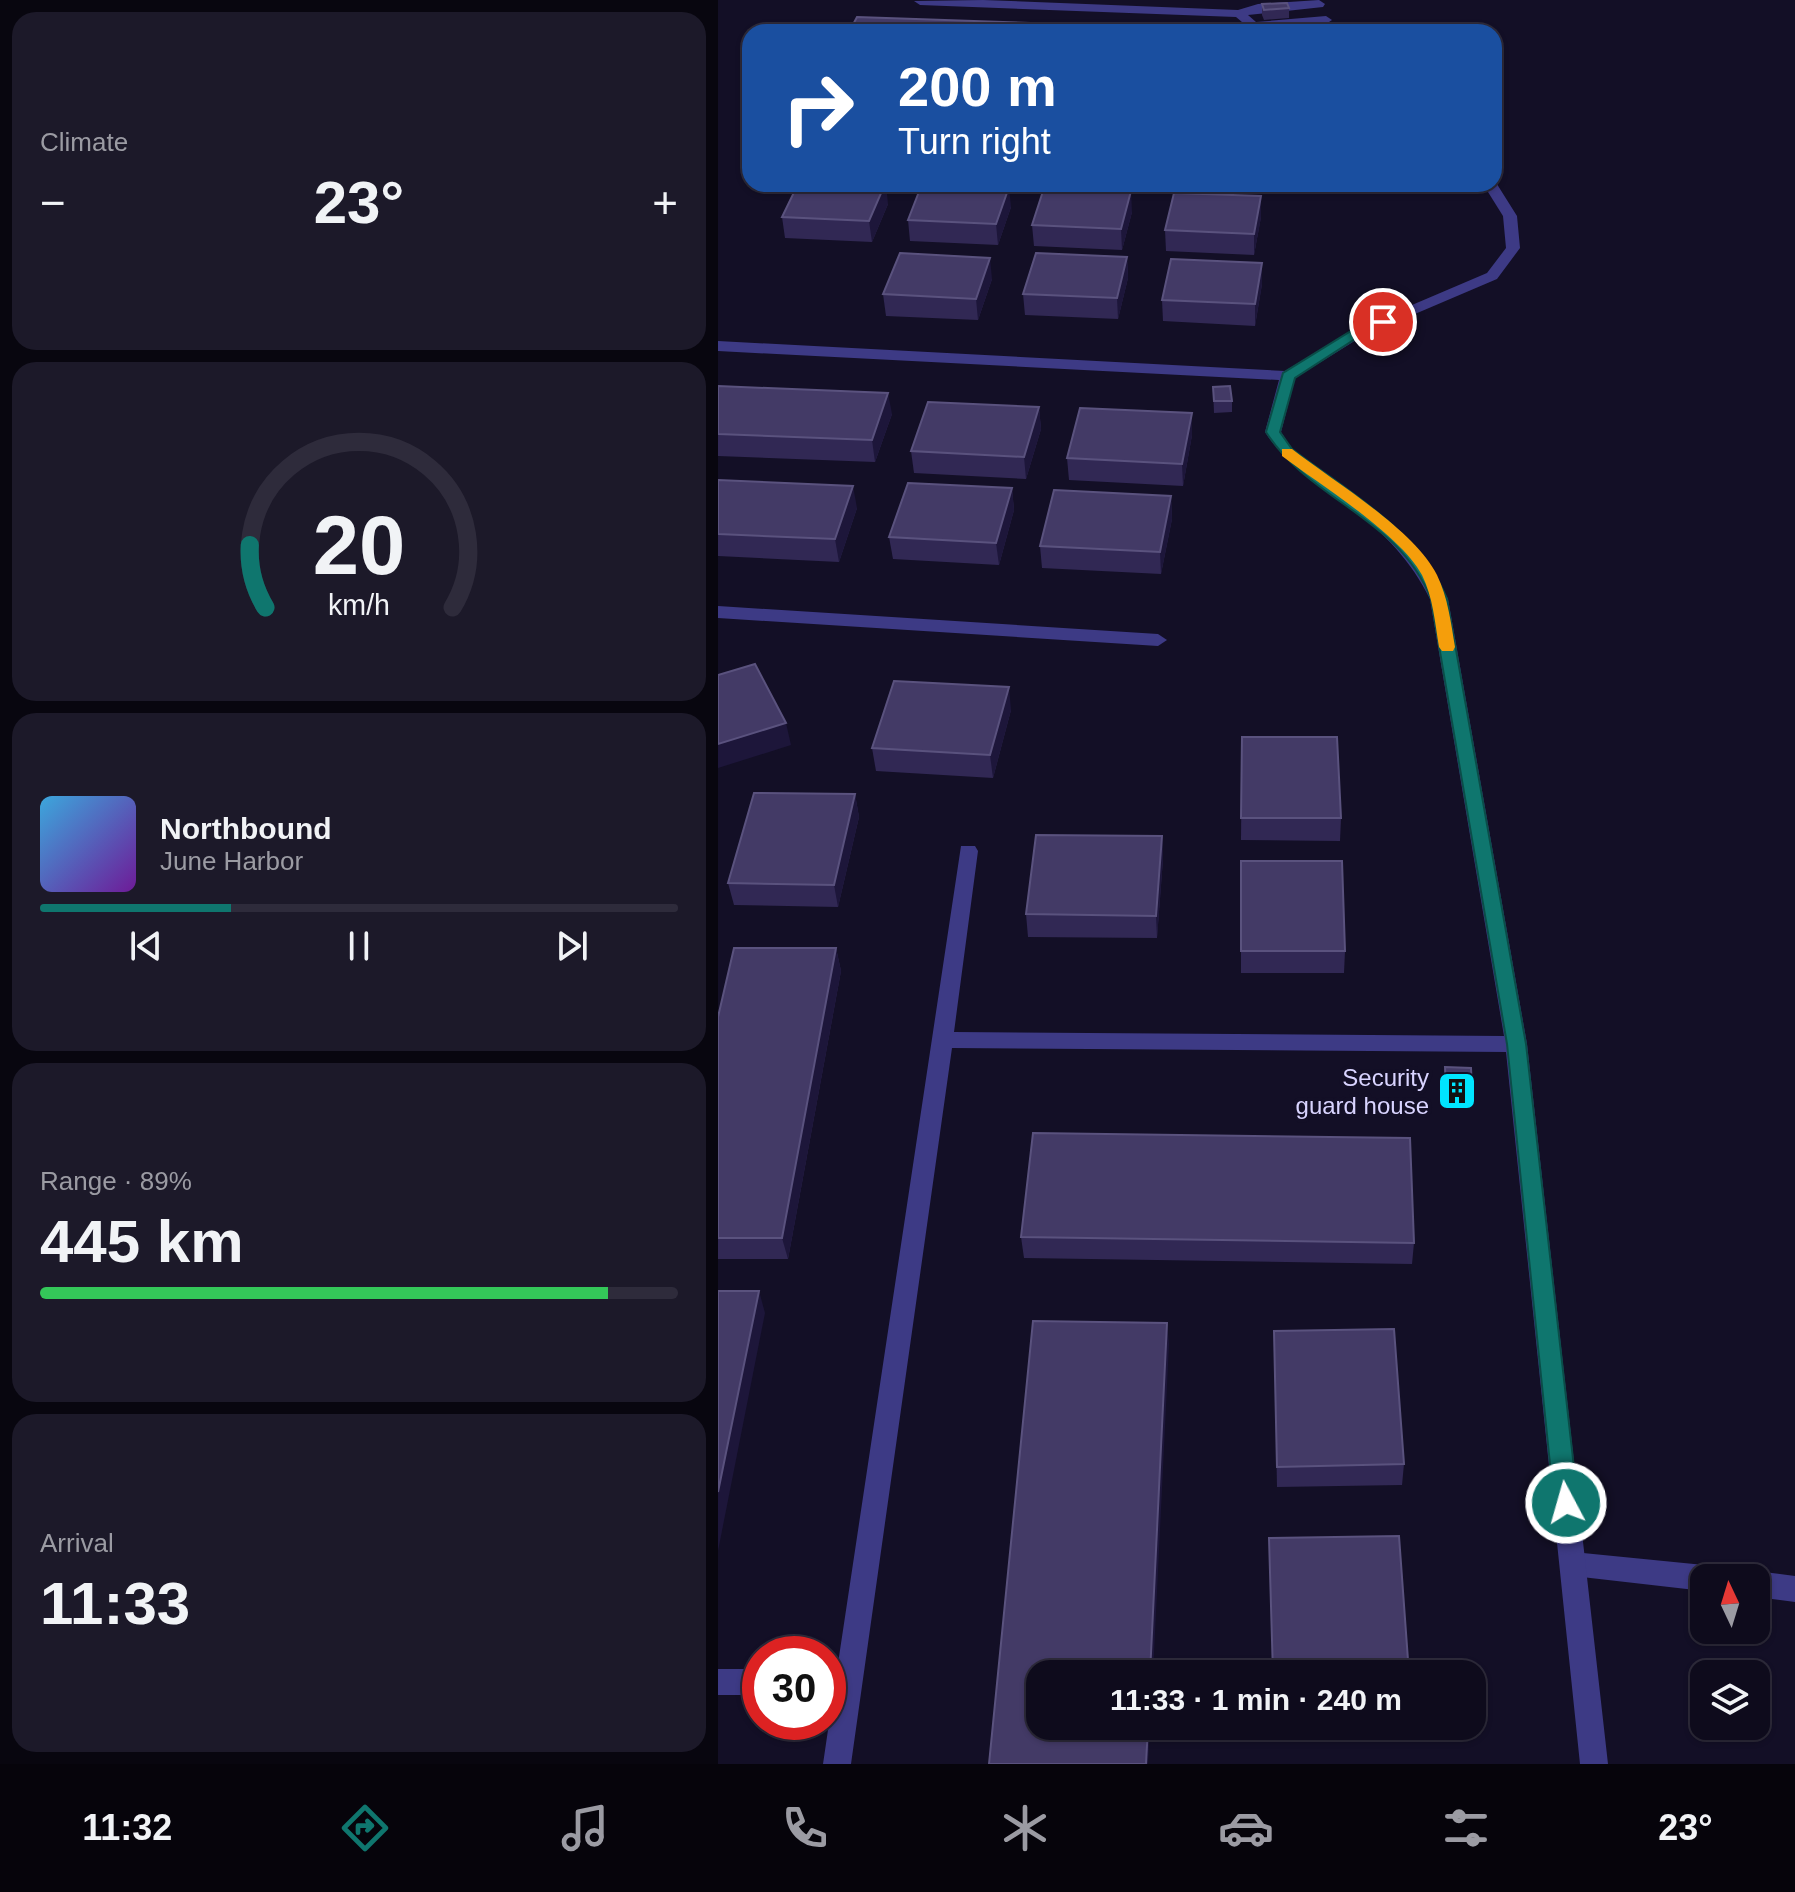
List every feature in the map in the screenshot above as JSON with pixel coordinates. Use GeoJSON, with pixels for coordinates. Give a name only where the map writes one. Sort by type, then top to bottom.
{"type":"FeatureCollection","features":[{"type":"Feature","properties":{"kind":"street"},"geometry":{"type":"LineString","coordinates":[[920,1],[1239,14],[1258,8],[1318,2],[1330,24]]}},
{"type":"Feature","properties":{"kind":"street"},"geometry":{"type":"LineString","coordinates":[[1239,14],[1253,24]]}},
{"type":"Feature","properties":{"kind":"street"},"geometry":{"type":"LineString","coordinates":[[1292,24],[1326,20]]}},
{"type":"Feature","properties":{"kind":"street"},"geometry":{"type":"LineString","coordinates":[[718,346],[1288,376],[1356,334],[1492,276],[1513,248],[1510,216],[1495,192]]}},
{"type":"Feature","properties":{"kind":"street"},"geometry":{"type":"LineString","coordinates":[[1288,376],[1273,432],[1286,452],[1405,543],[1429,573],[1439,599],[1516,1044],[1594,1764]]}},
{"type":"Feature","properties":{"kind":"street"},"geometry":{"type":"LineString","coordinates":[[718,612],[1158,640]]}},
{"type":"Feature","properties":{"kind":"street"},"geometry":{"type":"LineString","coordinates":[[846,1639],[942,1040],[968,851]]}},
{"type":"Feature","properties":{"kind":"street"},"geometry":{"type":"LineString","coordinates":[[942,1040],[1516,1044]]}},
{"type":"Feature","properties":{"kind":"street"},"geometry":{"type":"LineString","coordinates":[[1573,1564],[1690,1577]]}},
{"type":"Feature","properties":{"kind":"street"},"geometry":{"type":"LineString","coordinates":[[1770,1586],[1795,1589]]}},
{"type":"Feature","properties":{"kind":"street"},"geometry":{"type":"LineString","coordinates":[[718,1682],[742,1682]]}},
{"type":"Feature","properties":{"kind":"street"},"geometry":{"type":"LineString","coordinates":[[837,1764],[838,1740]]}},
{"type":"Feature","properties":{"kind":"building"},"geometry":{"type":"Polygon","coordinates":[[[1287,3],[1289,8],[1264,10],[1262,4],[1287,3]]]}},
{"type":"Feature","properties":{"kind":"building"},"geometry":{"type":"Polygon","coordinates":[[[857,17],[1059,24],[853,24],[857,17]]]}},
{"type":"Feature","properties":{"kind":"building"},"geometry":{"type":"Polygon","coordinates":[[[794,192],[882,192],[869,221],[782,217],[794,192]]]}},
{"type":"Feature","properties":{"kind":"building"},"geometry":{"type":"Polygon","coordinates":[[[919,192],[1007,192],[996,224],[908,220],[919,192]]]}},
{"type":"Feature","properties":{"kind":"building"},"geometry":{"type":"Polygon","coordinates":[[[1043,192],[1131,192],[1121,229],[1032,225],[1043,192]]]}},
{"type":"Feature","properties":{"kind":"building"},"geometry":{"type":"Polygon","coordinates":[[[1174,193],[1261,196],[1254,234],[1165,230],[1174,193]]]}},
{"type":"Feature","properties":{"kind":"building"},"geometry":{"type":"Polygon","coordinates":[[[900,253],[990,258],[976,299],[883,294],[900,253]]]}},
{"type":"Feature","properties":{"kind":"building"},"geometry":{"type":"Polygon","coordinates":[[[1036,253],[1127,257],[1117,298],[1023,294],[1036,253]]]}},
{"type":"Feature","properties":{"kind":"building"},"geometry":{"type":"Polygon","coordinates":[[[1171,259],[1262,263],[1255,304],[1162,300],[1171,259]]]}},
{"type":"Feature","properties":{"kind":"building"},"geometry":{"type":"Polygon","coordinates":[[[718,386],[888,393],[872,440],[718,434],[718,386]]]}},
{"type":"Feature","properties":{"kind":"building"},"geometry":{"type":"Polygon","coordinates":[[[1230,386],[1232,401],[1214,401],[1213,387],[1230,386]]]}},
{"type":"Feature","properties":{"kind":"building"},"geometry":{"type":"Polygon","coordinates":[[[928,402],[1039,407],[1024,457],[911,451],[928,402]]]}},
{"type":"Feature","properties":{"kind":"building"},"geometry":{"type":"Polygon","coordinates":[[[1080,408],[1192,413],[1182,464],[1067,458],[1080,408]]]}},
{"type":"Feature","properties":{"kind":"building"},"geometry":{"type":"Polygon","coordinates":[[[718,480],[853,486],[835,539],[718,534],[718,480]]]}},
{"type":"Feature","properties":{"kind":"building"},"geometry":{"type":"Polygon","coordinates":[[[908,483],[1012,488],[996,543],[889,537],[908,483]]]}},
{"type":"Feature","properties":{"kind":"building"},"geometry":{"type":"Polygon","coordinates":[[[1054,490],[1171,496],[1160,552],[1040,546],[1054,490]]]}},
{"type":"Feature","properties":{"kind":"building"},"geometry":{"type":"Polygon","coordinates":[[[755,664],[786,723],[718,744],[718,675],[755,664]]]}},
{"type":"Feature","properties":{"kind":"building"},"geometry":{"type":"Polygon","coordinates":[[[894,681],[1009,687],[990,755],[872,748],[894,681]]]}},
{"type":"Feature","properties":{"kind":"building"},"geometry":{"type":"Polygon","coordinates":[[[1242,737],[1337,737],[1341,818],[1241,818],[1242,737]]]}},
{"type":"Feature","properties":{"kind":"building"},"geometry":{"type":"Polygon","coordinates":[[[754,793],[855,794],[834,885],[728,883],[754,793]]]}},
{"type":"Feature","properties":{"kind":"building"},"geometry":{"type":"Polygon","coordinates":[[[1036,835],[1162,836],[1156,916],[1026,914],[1036,835]]]}},
{"type":"Feature","properties":{"kind":"building"},"geometry":{"type":"Polygon","coordinates":[[[1241,861],[1342,861],[1345,951],[1241,951],[1241,861]]]}},
{"type":"Feature","properties":{"kind":"building"},"geometry":{"type":"Polygon","coordinates":[[[734,948],[836,948],[782,1238],[718,1238],[718,1017],[734,948]]]}},
{"type":"Feature","properties":{"kind":"building"},"geometry":{"type":"Polygon","coordinates":[[[1445,1067],[1471,1068],[1472,1092],[1446,1091],[1445,1067]]]}},
{"type":"Feature","properties":{"kind":"building"},"geometry":{"type":"Polygon","coordinates":[[[1033,1133],[1410,1138],[1414,1243],[1021,1237],[1033,1133]]]}},
{"type":"Feature","properties":{"kind":"building"},"geometry":{"type":"Polygon","coordinates":[[[718,1291],[759,1291],[718,1492],[718,1291]]]}},
{"type":"Feature","properties":{"kind":"building"},"geometry":{"type":"Polygon","coordinates":[[[1033,1321],[1167,1323],[1151,1660],[1026,1660],[1026,1740],[1147,1740],[1146,1764],[989,1764],[1033,1321]]]}},
{"type":"Feature","properties":{"kind":"building"},"geometry":{"type":"Polygon","coordinates":[[[1394,1329],[1404,1464],[1277,1467],[1274,1331],[1394,1329]]]}},
{"type":"Feature","properties":{"kind":"building"},"geometry":{"type":"Polygon","coordinates":[[[1399,1536],[1408,1660],[1273,1660],[1269,1538],[1399,1536]]]}},
{"type":"Feature","properties":{"kind":"slow traffic"},"geometry":{"type":"LineString","coordinates":[[1287,453],[1405,543],[1429,573],[1439,599],[1447,647]]}},
{"type":"Feature","properties":{"kind":"place","name":"Security guard house"},"geometry":{"type":"Point","coordinates":[1457,1091]}},
{"type":"Feature","properties":{"kind":"route"},"geometry":{"type":"LineString","coordinates":[[1383,322],[1356,334],[1288,376],[1273,432],[1286,452],[1405,543],[1429,573],[1439,599],[1516,1044],[1566,1503]]}}]}
